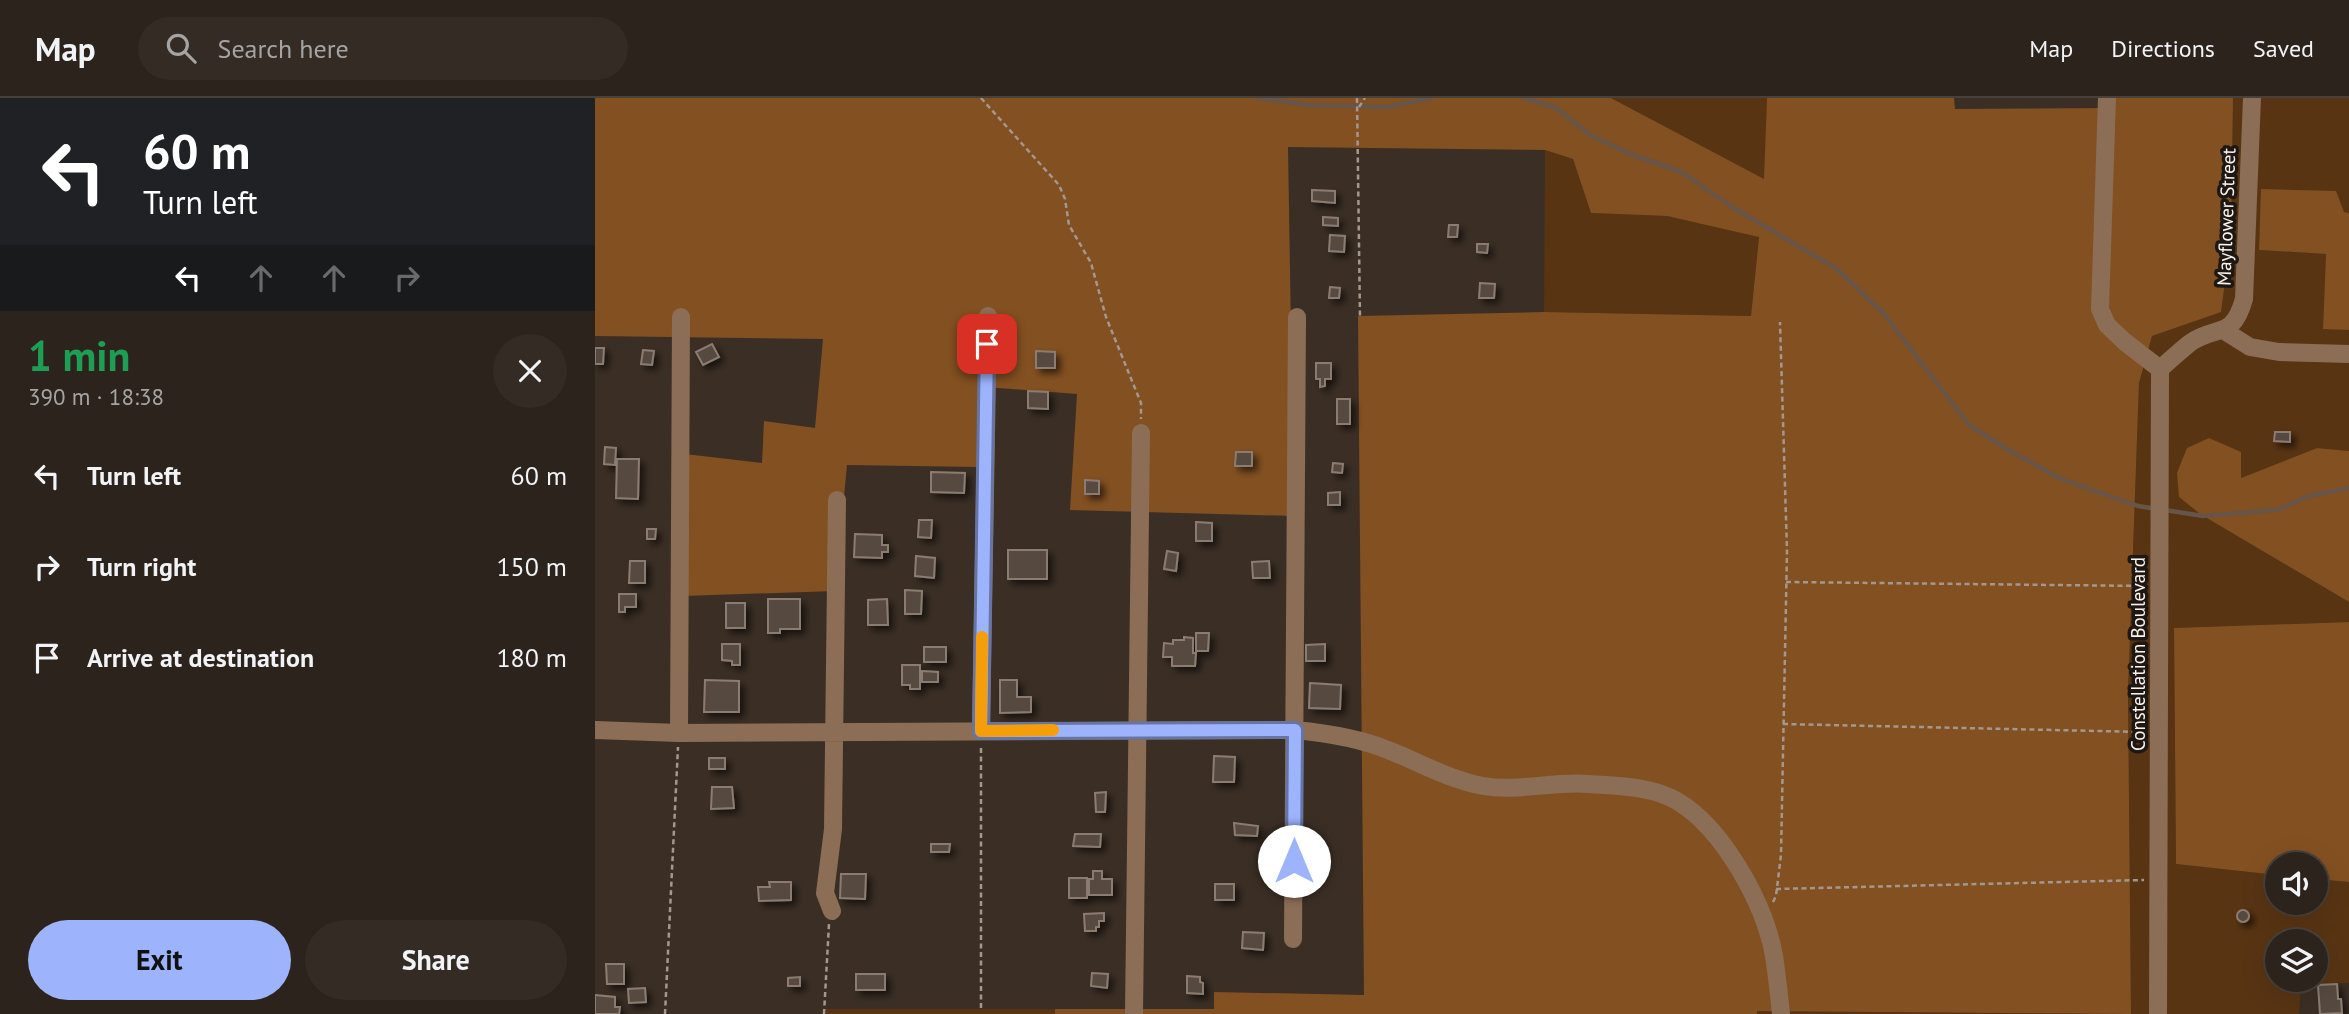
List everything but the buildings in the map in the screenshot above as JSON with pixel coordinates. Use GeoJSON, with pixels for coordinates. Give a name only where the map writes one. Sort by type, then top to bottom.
{"type":"FeatureCollection","features":[{"type":"Feature","properties":{"kind":"street"},"geometry":{"type":"LineString","coordinates":[[2106,98],[2100,309],[2107,325],[2160,369],[2193,341],[2223,330],[2250,347],[2269,351],[2349,354]]}},
{"type":"Feature","properties":{"kind":"street","name":"Mayflower Street"},"geometry":{"type":"LineString","coordinates":[[2223,330],[2238,319],[2244,299],[2252,98]]}},
{"type":"Feature","properties":{"kind":"street"},"geometry":{"type":"LineString","coordinates":[[981,731],[988,316]]}},
{"type":"Feature","properties":{"kind":"street"},"geometry":{"type":"LineString","coordinates":[[679,733],[681,317]]}},
{"type":"Feature","properties":{"kind":"street"},"geometry":{"type":"LineString","coordinates":[[1293,939],[1297,317]]}},
{"type":"Feature","properties":{"kind":"street","name":"Constellation Boulevard"},"geometry":{"type":"LineString","coordinates":[[2158,1014],[2160,369]]}},
{"type":"Feature","properties":{"kind":"street"},"geometry":{"type":"LineString","coordinates":[[1133,1014],[1142,433]]}},
{"type":"Feature","properties":{"kind":"street"},"geometry":{"type":"LineString","coordinates":[[832,911],[825,893],[833,829],[837,500]]}},
{"type":"Feature","properties":{"kind":"street"},"geometry":{"type":"LineString","coordinates":[[595,730],[679,733],[1295,730],[1335,735],[1385,748],[1483,786],[1585,783],[1650,790],[1676,800],[1697,816],[1733,860],[1764,921],[1774,954],[1781,1014]]}},
{"type":"Feature","properties":{"kind":"path"},"geometry":{"type":"LineString","coordinates":[[981,98],[1059,185],[1065,199],[1069,225],[1091,263],[1106,317],[1141,403],[1142,433]]}},
{"type":"Feature","properties":{"kind":"path"},"geometry":{"type":"LineString","coordinates":[[1357,98],[1360,318]]}},
{"type":"Feature","properties":{"kind":"path"},"geometry":{"type":"LineString","coordinates":[[1357,108],[1365,98]]}},
{"type":"Feature","properties":{"kind":"path"},"geometry":{"type":"LineString","coordinates":[[1764,921],[1776,897],[1780,855],[1786,582],[1780,322]]}},
{"type":"Feature","properties":{"kind":"path"},"geometry":{"type":"LineString","coordinates":[[1786,582],[2159,586]]}},
{"type":"Feature","properties":{"kind":"path"},"geometry":{"type":"LineString","coordinates":[[1783,724],[2158,733]]}},
{"type":"Feature","properties":{"kind":"path"},"geometry":{"type":"LineString","coordinates":[[981,731],[981,1008]]}},
{"type":"Feature","properties":{"kind":"path"},"geometry":{"type":"LineString","coordinates":[[665,1014],[679,733]]}},
{"type":"Feature","properties":{"kind":"path"},"geometry":{"type":"LineString","coordinates":[[1776,888],[2158,880]]}},
{"type":"Feature","properties":{"kind":"path"},"geometry":{"type":"LineString","coordinates":[[824,1014],[827,930],[832,911]]}},
{"type":"Feature","properties":{"kind":"shaded area"},"geometry":{"type":"Polygon","coordinates":[[[595,98],[1611,98],[1764,179],[1767,98],[1954,98],[1955,109],[2112,108],[2113,98],[2233,98],[2231,239],[2221,312],[2152,336],[2139,383],[2128,692],[2131,1014],[1757,1011],[1757,1014],[1055,1014],[1055,1009],[1214,1009],[1214,992],[1364,995],[1358,316],[1544,312],[1751,316],[1759,237],[1667,216],[1591,213],[1573,159],[1545,150],[1288,147],[1294,516],[1070,510],[1077,394],[985,387],[979,467],[847,465],[835,591],[683,596],[685,454],[762,463],[764,421],[815,428],[823,339],[595,336],[595,98]]]}},
{"type":"Feature","properties":{"kind":"shaded area"},"geometry":{"type":"Polygon","coordinates":[[[1611,98],[1767,98],[1765,180],[1611,98]]]}},
{"type":"Feature","properties":{"kind":"shaded area"},"geometry":{"type":"Polygon","coordinates":[[[2233,98],[2349,98],[2349,213],[2262,189],[2259,250],[2326,254],[2323,328],[2349,330],[2349,451],[2317,448],[2241,478],[2177,473],[2180,498],[2200,514],[2349,602],[2349,622],[2174,628],[2176,864],[2265,874],[2265,915],[2328,915],[2328,880],[2349,882],[2349,983],[2328,984],[2328,929],[2265,929],[2265,992],[2301,992],[2299,1014],[2131,1014],[2128,692],[2139,383],[2152,336],[2221,311],[2231,239],[2233,98]]]}},
{"type":"Feature","properties":{"kind":"shaded area"},"geometry":{"type":"Polygon","coordinates":[[[1545,150],[1573,159],[1591,213],[1667,216],[1759,236],[1751,316],[1544,312],[1545,150]]]}},
{"type":"Feature","properties":{"kind":"shaded area"},"geometry":{"type":"Polygon","coordinates":[[[2261,189],[2336,191],[2344,212],[2349,213],[2349,330],[2323,329],[2326,254],[2259,250],[2261,189]]]}},
{"type":"Feature","properties":{"kind":"shaded area"},"geometry":{"type":"Polygon","coordinates":[[[2209,438],[2241,452],[2241,478],[2317,448],[2349,451],[2349,602],[2200,514],[2179,497],[2177,473],[2187,448],[2209,438]]]}},
{"type":"Feature","properties":{"kind":"shaded area"},"geometry":{"type":"Polygon","coordinates":[[[2349,622],[2349,882],[2328,880],[2328,852],[2265,852],[2265,874],[2176,864],[2174,628],[2349,622]]]}},
{"type":"Feature","properties":{"kind":"shaded area"},"geometry":{"type":"Polygon","coordinates":[[[826,1009],[1055,1009],[1055,1014],[826,1014],[826,1009]]]}},
{"type":"Feature","properties":{"kind":"shaded area"},"geometry":{"type":"Polygon","coordinates":[[[1756,1011],[2088,1014],[1757,1014],[1756,1011]]]}},
{"type":"Feature","properties":{"kind":"waterway"},"geometry":{"type":"LineString","coordinates":[[1259,98],[1309,105],[1388,107],[1431,98]]}},
{"type":"Feature","properties":{"kind":"waterway"},"geometry":{"type":"LineString","coordinates":[[1524,98],[1556,108],[1590,135],[1630,154],[1682,172],[1729,205],[1837,269],[1884,314],[1969,425],[2061,479],[2138,506],[2157,509]]}},
{"type":"Feature","properties":{"kind":"waterway"},"geometry":{"type":"LineString","coordinates":[[2165,510],[2203,516],[2277,510],[2309,496],[2349,488]]}},
{"type":"Feature","properties":{"kind":"slow traffic"},"geometry":{"type":"LineString","coordinates":[[982,637],[981,731],[1053,730]]}},
{"type":"Feature","properties":{"kind":"route"},"geometry":{"type":"LineString","coordinates":[[987,344],[981,731],[1295,730],[1294,861]]}}]}
